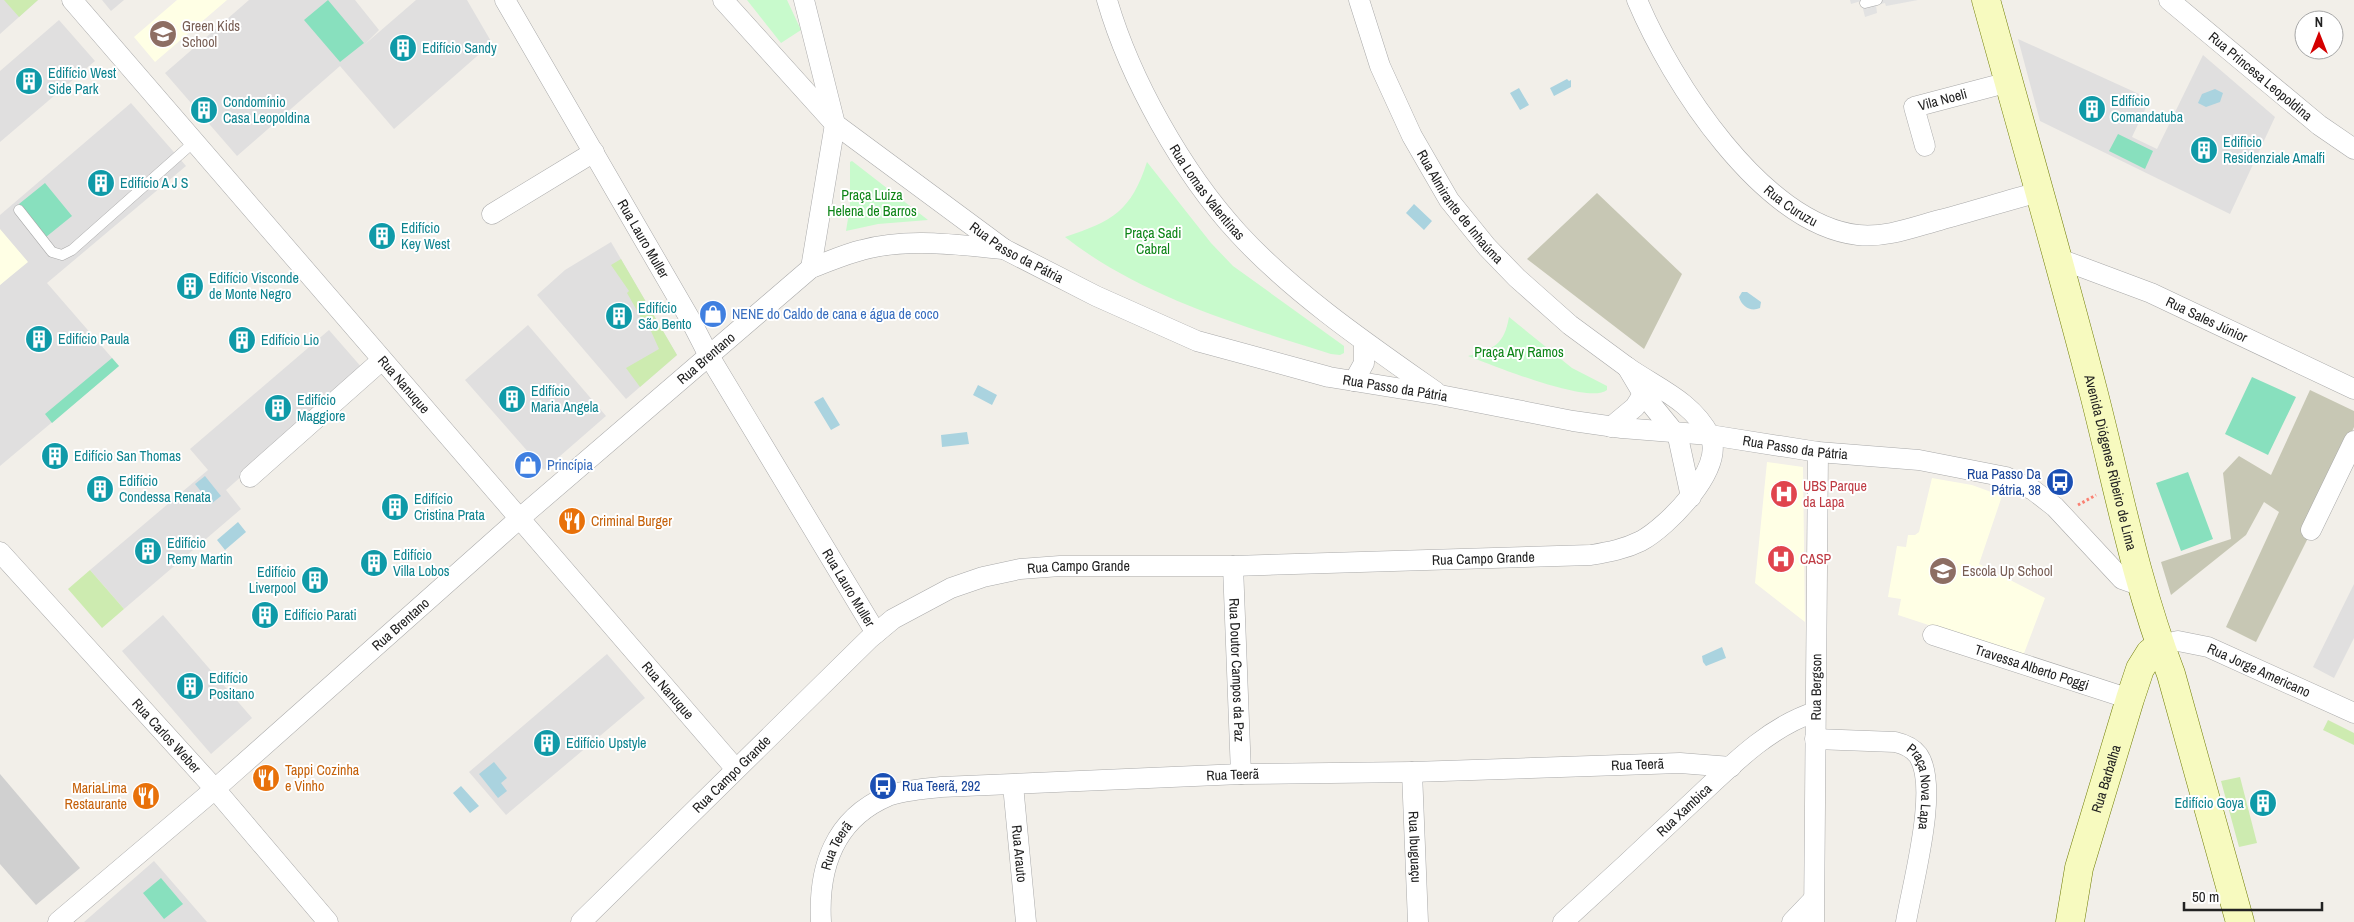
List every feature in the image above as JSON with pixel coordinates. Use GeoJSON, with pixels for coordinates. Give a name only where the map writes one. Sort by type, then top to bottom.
{"type":"FeatureCollection","features":[{"type":"Feature","properties":{"kind":"main road","name":"Avenida Diógenes Ribeiro de Lima"},"geometry":{"type":"LineString","coordinates":[[1986,0],[2094,395],[2142,586],[2171,674],[2240,922]]}},
{"type":"Feature","properties":{"kind":"main road","name":"Rua Barbalha"},"geometry":{"type":"LineString","coordinates":[[2070,922],[2084,849],[2130,699],[2140,669],[2150,653],[2160,645]]}},
{"type":"Feature","properties":{"kind":"street","name":"Rua Nanuque"},"geometry":{"type":"LineString","coordinates":[[72,0],[735,768]]}},
{"type":"Feature","properties":{"kind":"street","name":"Rua Lauro Muller"},"geometry":{"type":"LineString","coordinates":[[505,0],[594,152],[709,356],[876,633]]}},
{"type":"Feature","properties":{"kind":"street","name":"Rua Passo da Pátria"},"geometry":{"type":"LineString","coordinates":[[724,0],[835,124],[1004,249],[1096,296],[1197,341],[1328,377],[1440,395],[1611,427],[1710,434],[1818,452],[1919,460],[1971,468],[2006,476],[2033,490],[2062,514],[2122,579],[2142,586]]}},
{"type":"Feature","properties":{"kind":"street"},"geometry":{"type":"LineString","coordinates":[[804,0],[835,124],[811,268]]}},
{"type":"Feature","properties":{"kind":"street","name":"Rua Lomas Valentinas"},"geometry":{"type":"LineString","coordinates":[[1107,0],[1130,61],[1155,114],[1198,183],[1238,233],[1290,281],[1364,342],[1440,395]]}},
{"type":"Feature","properties":{"kind":"street","name":"Rua Almirante de Inhaúma"},"geometry":{"type":"LineString","coordinates":[[1359,0],[1380,66],[1412,136],[1449,200],[1487,247],[1517,278],[1570,325],[1626,367]]}},
{"type":"Feature","properties":{"kind":"street","name":"Rua Curuzu"},"geometry":{"type":"LineString","coordinates":[[1637,0],[1650,31],[1669,66],[1705,119],[1745,167],[1789,206],[1826,227],[1859,235],[1898,232],[2039,192]]}},
{"type":"Feature","properties":{"kind":"street","name":"Rua Princesa Leopoldina"},"geometry":{"type":"LineString","coordinates":[[2168,0],[2319,125],[2354,149]]}},
{"type":"Feature","properties":{"kind":"street","name":"Vila Noeli"},"geometry":{"type":"LineString","coordinates":[[1925,146],[1914,107],[2009,82]]}},
{"type":"Feature","properties":{"kind":"street"},"geometry":{"type":"LineString","coordinates":[[492,214],[594,152]]}},
{"type":"Feature","properties":{"kind":"street","name":"Rua Brentano"},"geometry":{"type":"LineString","coordinates":[[58,922],[215,789],[520,518],[811,268],[863,249],[899,244],[939,243],[1004,249]]}},
{"type":"Feature","properties":{"kind":"street","name":"Rua Sales Júnior"},"geometry":{"type":"LineString","coordinates":[[2057,258],[2151,294],[2354,389]]}},
{"type":"Feature","properties":{"kind":"street"},"geometry":{"type":"LineString","coordinates":[[1354,381],[1364,363],[1364,342]]}},
{"type":"Feature","properties":{"kind":"street","name":"Rua Lomas Valentinas"},"geometry":{"type":"LineString","coordinates":[[1364,342],[1394,388]]}},
{"type":"Feature","properties":{"kind":"street"},"geometry":{"type":"LineString","coordinates":[[250,477],[382,360]]}},
{"type":"Feature","properties":{"kind":"street"},"geometry":{"type":"LineString","coordinates":[[1626,367],[1643,394],[1678,437],[1691,497]]}},
{"type":"Feature","properties":{"kind":"street"},"geometry":{"type":"LineString","coordinates":[[1626,367],[1676,396],[1692,409],[1710,434]]}},
{"type":"Feature","properties":{"kind":"street"},"geometry":{"type":"LineString","coordinates":[[1611,427],[1635,408],[1643,394]]}},
{"type":"Feature","properties":{"kind":"street","name":"Rua Campo Grande"},"geometry":{"type":"LineString","coordinates":[[581,922],[735,768],[876,633],[916,605],[951,588],[983,576],[1020,569],[1060,566],[1233,566],[1591,555],[1624,549],[1643,540],[1664,526],[1691,497],[1706,472],[1711,457],[1712,440],[1710,434]]}},
{"type":"Feature","properties":{"kind":"street"},"geometry":{"type":"LineString","coordinates":[[2311,530],[2354,441]]}},
{"type":"Feature","properties":{"kind":"street","name":"Rua Bergson"},"geometry":{"type":"LineString","coordinates":[[1814,922],[1818,452]]}},
{"type":"Feature","properties":{"kind":"street","name":"Rua Carlos Weber"},"geometry":{"type":"LineString","coordinates":[[0,552],[215,789],[328,922]]}},
{"type":"Feature","properties":{"kind":"street","name":"Rua Doutor Campos da Paz"},"geometry":{"type":"LineString","coordinates":[[1233,566],[1241,774]]}},
{"type":"Feature","properties":{"kind":"street","name":"Travessa Alberto Poggi"},"geometry":{"type":"LineString","coordinates":[[1933,635],[2130,699]]}},
{"type":"Feature","properties":{"kind":"street","name":"Rua Jorge Americano"},"geometry":{"type":"LineString","coordinates":[[2160,645],[2178,641],[2191,642],[2208,647],[2354,713]]}},
{"type":"Feature","properties":{"kind":"street","name":"Rua Xambica"},"geometry":{"type":"LineString","coordinates":[[1563,922],[1731,767],[1775,730],[1799,717],[1815,712]]}},
{"type":"Feature","properties":{"kind":"street","name":"Praça Nova Lapa"},"geometry":{"type":"LineString","coordinates":[[1815,739],[1906,744],[1918,755],[1923,765],[1926,788],[1924,822],[1906,922]]}},
{"type":"Feature","properties":{"kind":"street","name":"Rua Teerã"},"geometry":{"type":"LineString","coordinates":[[821,922],[821,884],[826,860],[840,835],[863,809],[889,796],[911,790],[940,787],[1241,774],[1412,772],[1680,763],[1731,767]]}},
{"type":"Feature","properties":{"kind":"street","name":"Rua Ibuguaçu"},"geometry":{"type":"LineString","coordinates":[[1412,772],[1418,922]]}},
{"type":"Feature","properties":{"kind":"street","name":"Rua Arauto"},"geometry":{"type":"LineString","coordinates":[[1013,785],[1026,922]]}},
{"type":"Feature","properties":{"kind":"street"},"geometry":{"type":"LineString","coordinates":[[1792,922],[1813,900]]}},
{"type":"Feature","properties":{"kind":"lane"},"geometry":{"type":"LineString","coordinates":[[1865,3],[1877,0]]}},
{"type":"Feature","properties":{"kind":"lane"},"geometry":{"type":"LineString","coordinates":[[18,210],[52,252],[62,254],[72,250],[194,142]]}},
{"type":"Feature","properties":{"kind":"path"},"geometry":{"type":"LineString","coordinates":[[2062,514],[2115,484]]}},
{"type":"Feature","properties":{"kind":"shaded area"},"geometry":{"type":"Polygon","coordinates":[[[0,0],[38,0],[0,34],[0,0]]]}},
{"type":"Feature","properties":{"kind":"shaded area"},"geometry":{"type":"Polygon","coordinates":[[[102,0],[124,0],[111,11],[102,0]]]}},
{"type":"Feature","properties":{"kind":"shaded area","name":"Green Kids School"},"geometry":{"type":"Polygon","coordinates":[[[177,0],[227,0],[155,62],[134,37],[177,0]]]}},
{"type":"Feature","properties":{"kind":"shaded area"},"geometry":{"type":"Polygon","coordinates":[[[249,0],[355,0],[379,30],[364,45],[416,0],[467,0],[492,43],[394,129],[340,66],[237,156],[165,73],[249,0]]]}},
{"type":"Feature","properties":{"kind":"shaded area"},"geometry":{"type":"Polygon","coordinates":[[[1850,0],[1918,0],[1886,6],[1885,3],[1876,5],[1877,13],[1865,17],[1861,1],[1851,4],[1850,0]]]}},
{"type":"Feature","properties":{"kind":"shaded area"},"geometry":{"type":"Polygon","coordinates":[[[59,20],[95,61],[0,142],[0,71],[59,20]]]}},
{"type":"Feature","properties":{"kind":"shaded area"},"geometry":{"type":"Polygon","coordinates":[[[2018,39],[2150,99],[2132,137],[2157,149],[2203,55],[2275,117],[2230,214],[2040,121],[2018,39]]]}},
{"type":"Feature","properties":{"kind":"shaded area"},"geometry":{"type":"Polygon","coordinates":[[[131,103],[186,166],[47,283],[119,366],[0,466],[0,285],[27,261],[0,230],[0,215],[131,103]]]}},
{"type":"Feature","properties":{"kind":"shaded area"},"geometry":{"type":"Polygon","coordinates":[[[1597,193],[1682,274],[1644,349],[1527,259],[1597,193]]]}},
{"type":"Feature","properties":{"kind":"shaded area"},"geometry":{"type":"Polygon","coordinates":[[[0,229],[28,262],[0,285],[0,229]]]}},
{"type":"Feature","properties":{"kind":"shaded area"},"geometry":{"type":"Polygon","coordinates":[[[611,242],[677,355],[626,399],[537,295],[565,270],[611,242]]]}},
{"type":"Feature","properties":{"kind":"shaded area"},"geometry":{"type":"Polygon","coordinates":[[[528,325],[606,416],[544,470],[465,380],[528,325]]]}},
{"type":"Feature","properties":{"kind":"shaded area"},"geometry":{"type":"Polygon","coordinates":[[[329,330],[363,369],[226,490],[241,509],[124,609],[90,570],[208,470],[190,449],[329,330]]]}},
{"type":"Feature","properties":{"kind":"shaded area"},"geometry":{"type":"Polygon","coordinates":[[[2310,390],[2354,411],[2354,427],[2306,536],[2308,538],[2256,642],[2226,627],[2279,512],[2264,502],[2246,535],[2171,595],[2161,562],[2231,539],[2223,473],[2239,456],[2271,475],[2310,390]]]}},
{"type":"Feature","properties":{"kind":"shaded area"},"geometry":{"type":"Polygon","coordinates":[[[1767,462],[1803,467],[1805,622],[1755,583],[1767,462]]]}},
{"type":"Feature","properties":{"kind":"shaded area","name":"Escola Up School"},"geometry":{"type":"Polygon","coordinates":[[[1932,478],[1972,485],[2002,496],[1979,564],[2045,598],[2023,656],[1898,615],[1901,599],[1888,597],[1897,546],[1906,547],[1908,535],[1915,535],[1919,532],[1932,478]]]}},
{"type":"Feature","properties":{"kind":"shaded area"},"geometry":{"type":"Polygon","coordinates":[[[2354,584],[2354,638],[2334,678],[2313,667],[2354,584]]]}},
{"type":"Feature","properties":{"kind":"shaded area"},"geometry":{"type":"Polygon","coordinates":[[[163,615],[252,718],[211,754],[122,651],[163,615]]]}},
{"type":"Feature","properties":{"kind":"shaded area"},"geometry":{"type":"Polygon","coordinates":[[[607,654],[645,698],[506,815],[469,772],[607,654]]]}},
{"type":"Feature","properties":{"kind":"shaded area"},"geometry":{"type":"Polygon","coordinates":[[[0,774],[80,868],[36,905],[0,864],[0,774]]]}},
{"type":"Feature","properties":{"kind":"shaded area"},"geometry":{"type":"Polygon","coordinates":[[[154,861],[207,922],[84,922],[154,861]]]}},
{"type":"Feature","properties":{"kind":"green space"},"geometry":{"type":"Polygon","coordinates":[[[4,0],[38,0],[19,17],[4,0]]]}},
{"type":"Feature","properties":{"kind":"green space"},"geometry":{"type":"Polygon","coordinates":[[[328,0],[364,43],[340,62],[304,20],[328,0]]]}},
{"type":"Feature","properties":{"kind":"green space"},"geometry":{"type":"Polygon","coordinates":[[[747,0],[787,0],[801,30],[781,43],[747,0]]]}},
{"type":"Feature","properties":{"kind":"green space"},"geometry":{"type":"Polygon","coordinates":[[[2118,134],[2153,151],[2145,169],[2109,151],[2118,134]]]}},
{"type":"Feature","properties":{"kind":"green space","name":"Praça Luiza Helena de Barros"},"geometry":{"type":"Polygon","coordinates":[[[852,161],[928,220],[878,224],[846,231],[850,206],[850,162],[852,161]]]}},
{"type":"Feature","properties":{"kind":"green space","name":"Praça Sadi Cabral"},"geometry":{"type":"Polygon","coordinates":[[[1147,162],[1211,243],[1233,266],[1344,346],[1344,353],[1340,355],[1331,354],[1262,332],[1159,293],[1094,258],[1065,237],[1096,225],[1118,212],[1134,192],[1147,162]]]}},
{"type":"Feature","properties":{"kind":"green space"},"geometry":{"type":"Polygon","coordinates":[[[45,183],[72,216],[46,237],[19,204],[45,183]]]}},
{"type":"Feature","properties":{"kind":"green space"},"geometry":{"type":"Polygon","coordinates":[[[621,259],[677,355],[640,387],[626,368],[659,349],[646,320],[643,321],[627,293],[629,291],[611,265],[621,259]]]}},
{"type":"Feature","properties":{"kind":"green space","name":"Praça Ary Ramos"},"geometry":{"type":"Polygon","coordinates":[[[1509,317],[1572,368],[1607,386],[1607,390],[1597,393],[1561,388],[1518,375],[1468,356],[1485,351],[1501,340],[1509,317]]]}},
{"type":"Feature","properties":{"kind":"green space"},"geometry":{"type":"Polygon","coordinates":[[[112,358],[119,366],[52,423],[45,414],[112,358]]]}},
{"type":"Feature","properties":{"kind":"green space"},"geometry":{"type":"Polygon","coordinates":[[[2252,377],[2296,397],[2268,455],[2225,434],[2252,377]]]}},
{"type":"Feature","properties":{"kind":"green space"},"geometry":{"type":"Polygon","coordinates":[[[2188,472],[2213,539],[2181,551],[2156,483],[2188,472]]]}},
{"type":"Feature","properties":{"kind":"green space"},"geometry":{"type":"Polygon","coordinates":[[[90,570],[124,609],[102,628],[68,589],[90,570]]]}},
{"type":"Feature","properties":{"kind":"green space"},"geometry":{"type":"Polygon","coordinates":[[[2328,720],[2354,733],[2354,745],[2323,730],[2328,720]]]}},
{"type":"Feature","properties":{"kind":"green space"},"geometry":{"type":"Polygon","coordinates":[[[2240,777],[2257,843],[2239,847],[2221,781],[2240,777]]]}},
{"type":"Feature","properties":{"kind":"green space"},"geometry":{"type":"Polygon","coordinates":[[[161,878],[183,904],[164,919],[143,893],[161,878]]]}},
{"type":"Feature","properties":{"kind":"water"},"geometry":{"type":"Polygon","coordinates":[[[1567,79],[1571,80],[1571,87],[1554,96],[1550,88],[1567,79]]]}},
{"type":"Feature","properties":{"kind":"water"},"geometry":{"type":"Polygon","coordinates":[[[1519,88],[1529,105],[1520,110],[1510,93],[1519,88]]]}},
{"type":"Feature","properties":{"kind":"water"},"geometry":{"type":"Polygon","coordinates":[[[2215,89],[2223,93],[2220,102],[2206,107],[2198,103],[2202,94],[2215,89]]]}},
{"type":"Feature","properties":{"kind":"water"},"geometry":{"type":"Polygon","coordinates":[[[1414,204],[1432,221],[1424,230],[1406,213],[1414,204]]]}},
{"type":"Feature","properties":{"kind":"water"},"geometry":{"type":"Polygon","coordinates":[[[1742,292],[1747,292],[1761,302],[1760,308],[1750,309],[1745,306],[1739,297],[1742,292]]]}},
{"type":"Feature","properties":{"kind":"water"},"geometry":{"type":"Polygon","coordinates":[[[978,385],[997,395],[992,405],[973,395],[978,385]]]}},
{"type":"Feature","properties":{"kind":"water"},"geometry":{"type":"Polygon","coordinates":[[[823,397],[840,425],[831,430],[814,402],[823,397]]]}},
{"type":"Feature","properties":{"kind":"water"},"geometry":{"type":"Polygon","coordinates":[[[967,432],[969,444],[942,447],[941,435],[967,432]]]}},
{"type":"Feature","properties":{"kind":"water"},"geometry":{"type":"Polygon","coordinates":[[[205,476],[221,496],[211,504],[195,484],[205,476]]]}},
{"type":"Feature","properties":{"kind":"water"},"geometry":{"type":"Polygon","coordinates":[[[238,522],[246,532],[225,550],[217,540],[238,522]]]}},
{"type":"Feature","properties":{"kind":"water"},"geometry":{"type":"Polygon","coordinates":[[[1722,647],[1726,658],[1706,666],[1702,656],[1722,647]]]}},
{"type":"Feature","properties":{"kind":"water"},"geometry":{"type":"Polygon","coordinates":[[[494,762],[507,778],[501,783],[507,791],[498,798],[479,774],[494,762]]]}},
{"type":"Feature","properties":{"kind":"water"},"geometry":{"type":"Polygon","coordinates":[[[461,786],[479,806],[470,813],[453,793],[461,786]]]}},
{"type":"Feature","properties":{"kind":"place","name":"Green Kids School"},"geometry":{"type":"Point","coordinates":[163,34]}},
{"type":"Feature","properties":{"kind":"place","name":"Edifício Sandy"},"geometry":{"type":"Point","coordinates":[403,48]}},
{"type":"Feature","properties":{"kind":"place","name":"Edifício West Side Park"},"geometry":{"type":"Point","coordinates":[29,81]}},
{"type":"Feature","properties":{"kind":"place","name":"Edifício Comandatuba"},"geometry":{"type":"Point","coordinates":[2092,109]}},
{"type":"Feature","properties":{"kind":"place","name":"Condomínio Casa Leopoldina"},"geometry":{"type":"Point","coordinates":[204,110]}},
{"type":"Feature","properties":{"kind":"place","name":"Edificio Residenziale Amalfi"},"geometry":{"type":"Point","coordinates":[2204,150]}},
{"type":"Feature","properties":{"kind":"place","name":"Edifício A J S"},"geometry":{"type":"Point","coordinates":[101,183]}},
{"type":"Feature","properties":{"kind":"place","name":"Edifício Key West"},"geometry":{"type":"Point","coordinates":[382,236]}},
{"type":"Feature","properties":{"kind":"place","name":"Edifício Visconde de Monte Negro"},"geometry":{"type":"Point","coordinates":[190,286]}},
{"type":"Feature","properties":{"kind":"place","name":"NENE do Caldo de cana e água de coco"},"geometry":{"type":"Point","coordinates":[713,314]}},
{"type":"Feature","properties":{"kind":"place","name":"Edifício São Bento"},"geometry":{"type":"Point","coordinates":[619,316]}},
{"type":"Feature","properties":{"kind":"place","name":"Edifício Paula"},"geometry":{"type":"Point","coordinates":[39,339]}},
{"type":"Feature","properties":{"kind":"place","name":"Edifício Lio"},"geometry":{"type":"Point","coordinates":[242,340]}},
{"type":"Feature","properties":{"kind":"place","name":"Edifício Maria Angela"},"geometry":{"type":"Point","coordinates":[512,399]}},
{"type":"Feature","properties":{"kind":"place","name":"Edifício Maggiore"},"geometry":{"type":"Point","coordinates":[278,408]}},
{"type":"Feature","properties":{"kind":"place","name":"Edifício San Thomas"},"geometry":{"type":"Point","coordinates":[55,456]}},
{"type":"Feature","properties":{"kind":"place","name":"Princípia"},"geometry":{"type":"Point","coordinates":[528,465]}},
{"type":"Feature","properties":{"kind":"place","name":"Rua Passo Da Pátria, 38"},"geometry":{"type":"Point","coordinates":[2060,482]}},
{"type":"Feature","properties":{"kind":"place","name":"Edifício Condessa Renata"},"geometry":{"type":"Point","coordinates":[100,489]}},
{"type":"Feature","properties":{"kind":"place","name":"UBS Parque da Lapa"},"geometry":{"type":"Point","coordinates":[1784,494]}},
{"type":"Feature","properties":{"kind":"place","name":"Edifício Cristina Prata"},"geometry":{"type":"Point","coordinates":[395,507]}},
{"type":"Feature","properties":{"kind":"place","name":"Criminal Burger"},"geometry":{"type":"Point","coordinates":[572,521]}},
{"type":"Feature","properties":{"kind":"place","name":"Edifício Remy Martin"},"geometry":{"type":"Point","coordinates":[148,551]}},
{"type":"Feature","properties":{"kind":"place","name":"CASP"},"geometry":{"type":"Point","coordinates":[1781,559]}},
{"type":"Feature","properties":{"kind":"place","name":"Edifício Villa Lobos"},"geometry":{"type":"Point","coordinates":[374,563]}},
{"type":"Feature","properties":{"kind":"place","name":"Escola Up School"},"geometry":{"type":"Point","coordinates":[1943,571]}},
{"type":"Feature","properties":{"kind":"place","name":"Edifício Liverpool"},"geometry":{"type":"Point","coordinates":[315,580]}},
{"type":"Feature","properties":{"kind":"place","name":"Edifício Parati"},"geometry":{"type":"Point","coordinates":[265,615]}},
{"type":"Feature","properties":{"kind":"place","name":"Edifício Positano"},"geometry":{"type":"Point","coordinates":[190,686]}},
{"type":"Feature","properties":{"kind":"place","name":"Edifício Upstyle"},"geometry":{"type":"Point","coordinates":[547,743]}},
{"type":"Feature","properties":{"kind":"place","name":"Tappi Cozinha e Vinho"},"geometry":{"type":"Point","coordinates":[266,778]}},
{"type":"Feature","properties":{"kind":"place","name":"Rua Teerã, 292"},"geometry":{"type":"Point","coordinates":[883,786]}},
{"type":"Feature","properties":{"kind":"place","name":"MariaLima Restaurante"},"geometry":{"type":"Point","coordinates":[146,796]}},
{"type":"Feature","properties":{"kind":"place","name":"Edifício Goya"},"geometry":{"type":"Point","coordinates":[2263,803]}}]}
